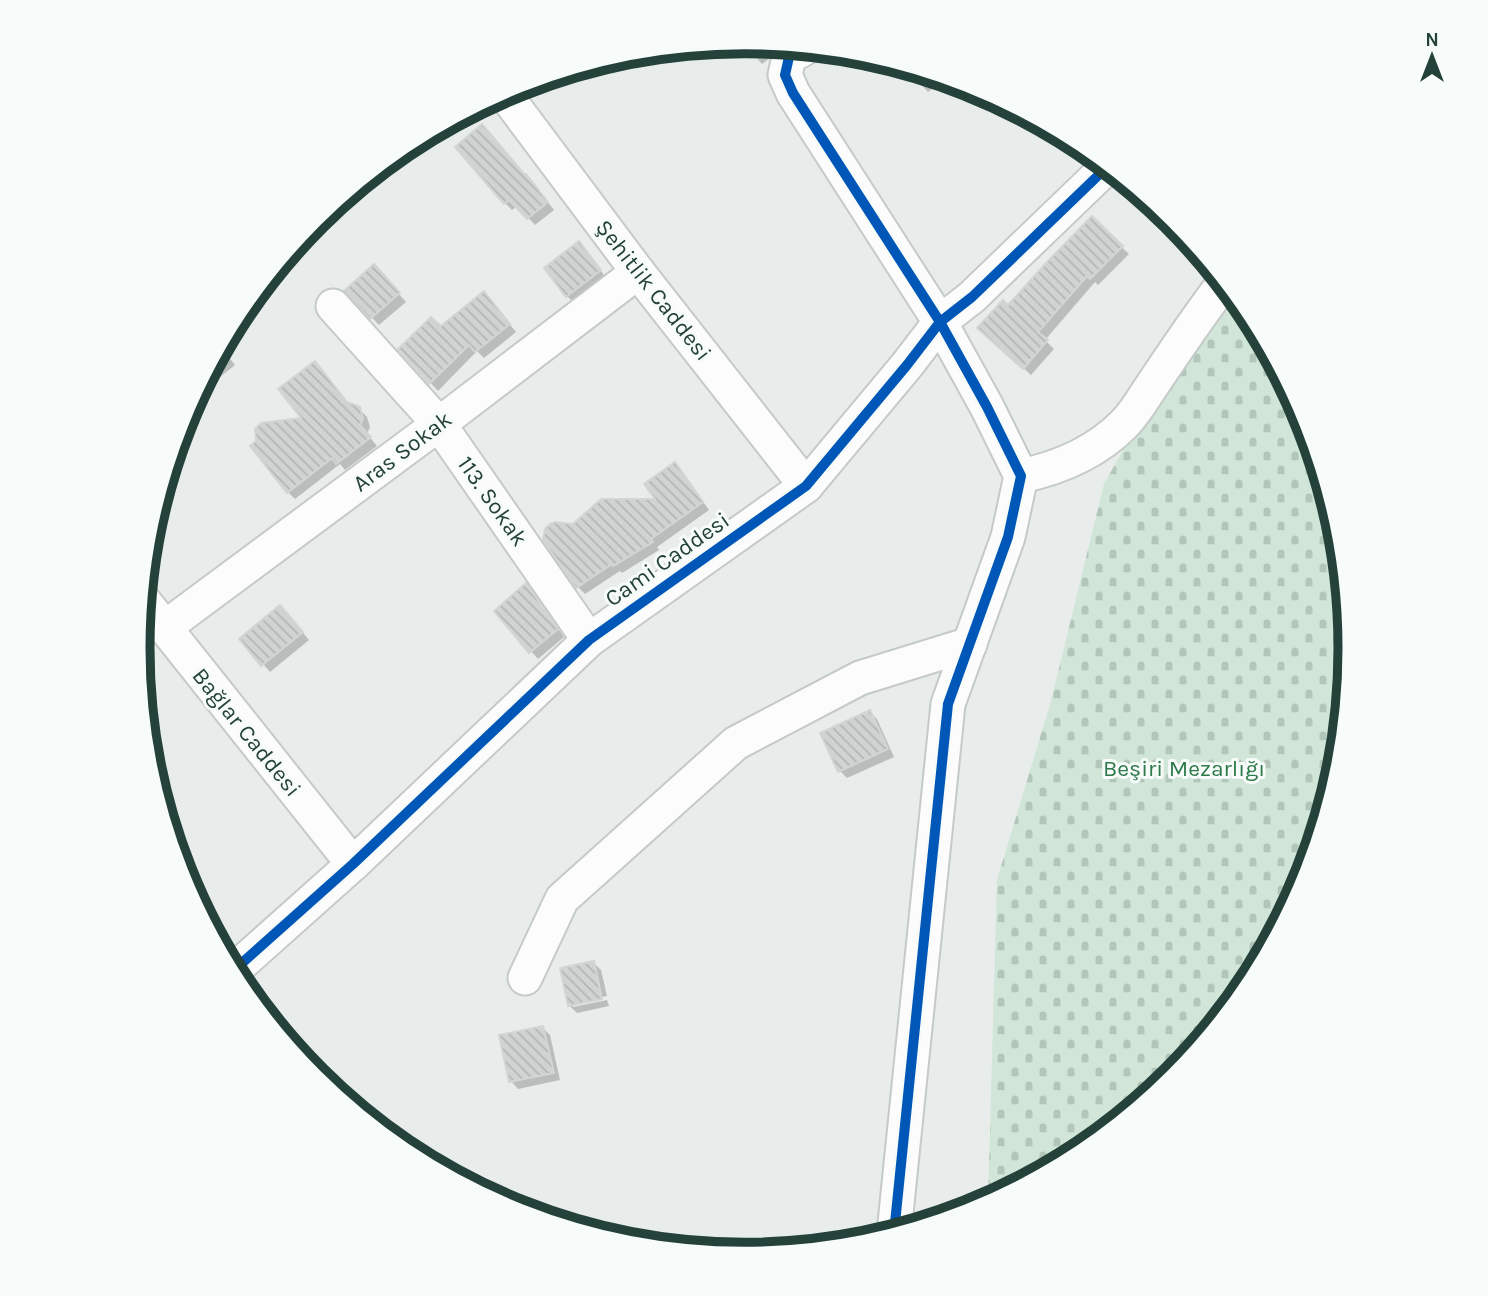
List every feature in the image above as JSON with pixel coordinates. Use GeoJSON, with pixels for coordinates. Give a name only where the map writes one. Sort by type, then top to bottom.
{"type":"FeatureCollection","features":[{"type":"Feature","properties":{"kind":"street"},"geometry":{"type":"LineString","coordinates":[[790,57],[785,75],[793,93],[940,322],[1021,476],[1009,537],[948,704],[895,1223]]}},
{"type":"Feature","properties":{"kind":"street","name":"Şehitlik Caddesi"},"geometry":{"type":"LineString","coordinates":[[511,102],[638,272],[806,486]]}},
{"type":"Feature","properties":{"kind":"street","name":"Cami Caddesi"},"geometry":{"type":"LineString","coordinates":[[241,964],[353,864],[589,640],[806,486],[940,322],[972,297],[1101,174]]}},
{"type":"Feature","properties":{"kind":"street","name":"Aras Sokak"},"geometry":{"type":"LineString","coordinates":[[164,628],[638,272]]}},
{"type":"Feature","properties":{"kind":"street"},"geometry":{"type":"LineString","coordinates":[[1021,476],[1078,457],[1112,435],[1126,422],[1218,291]]}},
{"type":"Feature","properties":{"kind":"street","name":"113. Sokak"},"geometry":{"type":"LineString","coordinates":[[333,306],[439,424],[589,640]]}},
{"type":"Feature","properties":{"kind":"street","name":"Bağlar Caddesi"},"geometry":{"type":"LineString","coordinates":[[152,612],[353,864]]}},
{"type":"Feature","properties":{"kind":"street"},"geometry":{"type":"LineString","coordinates":[[525,978],[562,899],[736,743],[860,678],[970,644]]}},
{"type":"Feature","properties":{"kind":"green space","name":"Beşiri Mezarlığı"},"geometry":{"type":"Polygon","coordinates":[[[1227,304],[1277,385],[1293,421],[1318,494],[1333,571],[1338,648],[1333,725],[1326,764],[1306,839],[1277,911],[1238,978],[1215,1009],[1164,1068],[1105,1119],[1041,1162],[988,1189],[997,880],[1051,701],[1104,484],[1150,402],[1227,304]]]}},
{"type":"Feature","properties":{"kind":"building"},"geometry":{"type":"Polygon","coordinates":[[[482,124],[548,202],[527,219],[509,200],[504,204],[455,147],[482,124]]]}},
{"type":"Feature","properties":{"kind":"building"},"geometry":{"type":"Polygon","coordinates":[[[1092,216],[1123,246],[1090,279],[1087,276],[1038,332],[1048,340],[1023,369],[977,328],[1003,300],[1008,305],[1092,216]]]}},
{"type":"Feature","properties":{"kind":"building"},"geometry":{"type":"Polygon","coordinates":[[[579,241],[601,270],[566,297],[544,268],[579,241]]]}},
{"type":"Feature","properties":{"kind":"building"},"geometry":{"type":"Polygon","coordinates":[[[374,264],[400,293],[370,319],[344,291],[374,264]]]}},
{"type":"Feature","properties":{"kind":"building"},"geometry":{"type":"Polygon","coordinates":[[[484,291],[510,324],[475,352],[469,345],[429,384],[398,349],[431,317],[441,326],[484,291]]]}},
{"type":"Feature","properties":{"kind":"building"},"geometry":{"type":"Polygon","coordinates":[[[315,361],[347,402],[360,407],[363,419],[360,425],[371,437],[336,464],[332,458],[287,493],[250,446],[256,441],[255,429],[261,423],[301,418],[278,389],[315,361]]]}},
{"type":"Feature","properties":{"kind":"building"},"geometry":{"type":"Polygon","coordinates":[[[675,462],[703,502],[651,539],[653,542],[613,566],[612,564],[576,588],[543,540],[545,529],[555,522],[573,524],[601,499],[655,499],[644,484],[675,462]]]}},
{"type":"Feature","properties":{"kind":"building"},"geometry":{"type":"Polygon","coordinates":[[[526,583],[558,629],[529,653],[494,611],[526,583]]]}},
{"type":"Feature","properties":{"kind":"building"},"geometry":{"type":"Polygon","coordinates":[[[280,605],[303,632],[261,666],[239,639],[280,605]]]}},
{"type":"Feature","properties":{"kind":"building"},"geometry":{"type":"Polygon","coordinates":[[[870,710],[888,749],[838,772],[820,733],[870,710]]]}},
{"type":"Feature","properties":{"kind":"building"},"geometry":{"type":"Polygon","coordinates":[[[594,961],[602,999],[568,1006],[560,968],[594,961]]]}},
{"type":"Feature","properties":{"kind":"building"},"geometry":{"type":"Polygon","coordinates":[[[543,1026],[554,1073],[509,1082],[499,1035],[543,1026]]]}},
{"type":"Feature","properties":{"kind":"cycle path"},"geometry":{"type":"LineString","coordinates":[[790,57],[785,75],[793,93],[940,322],[1021,476],[1008,537],[948,704],[895,1223]]}},
{"type":"Feature","properties":{"kind":"cycle path"},"geometry":{"type":"LineString","coordinates":[[241,964],[353,864],[589,640],[806,486],[940,322],[972,297],[1100,173]]}}]}
